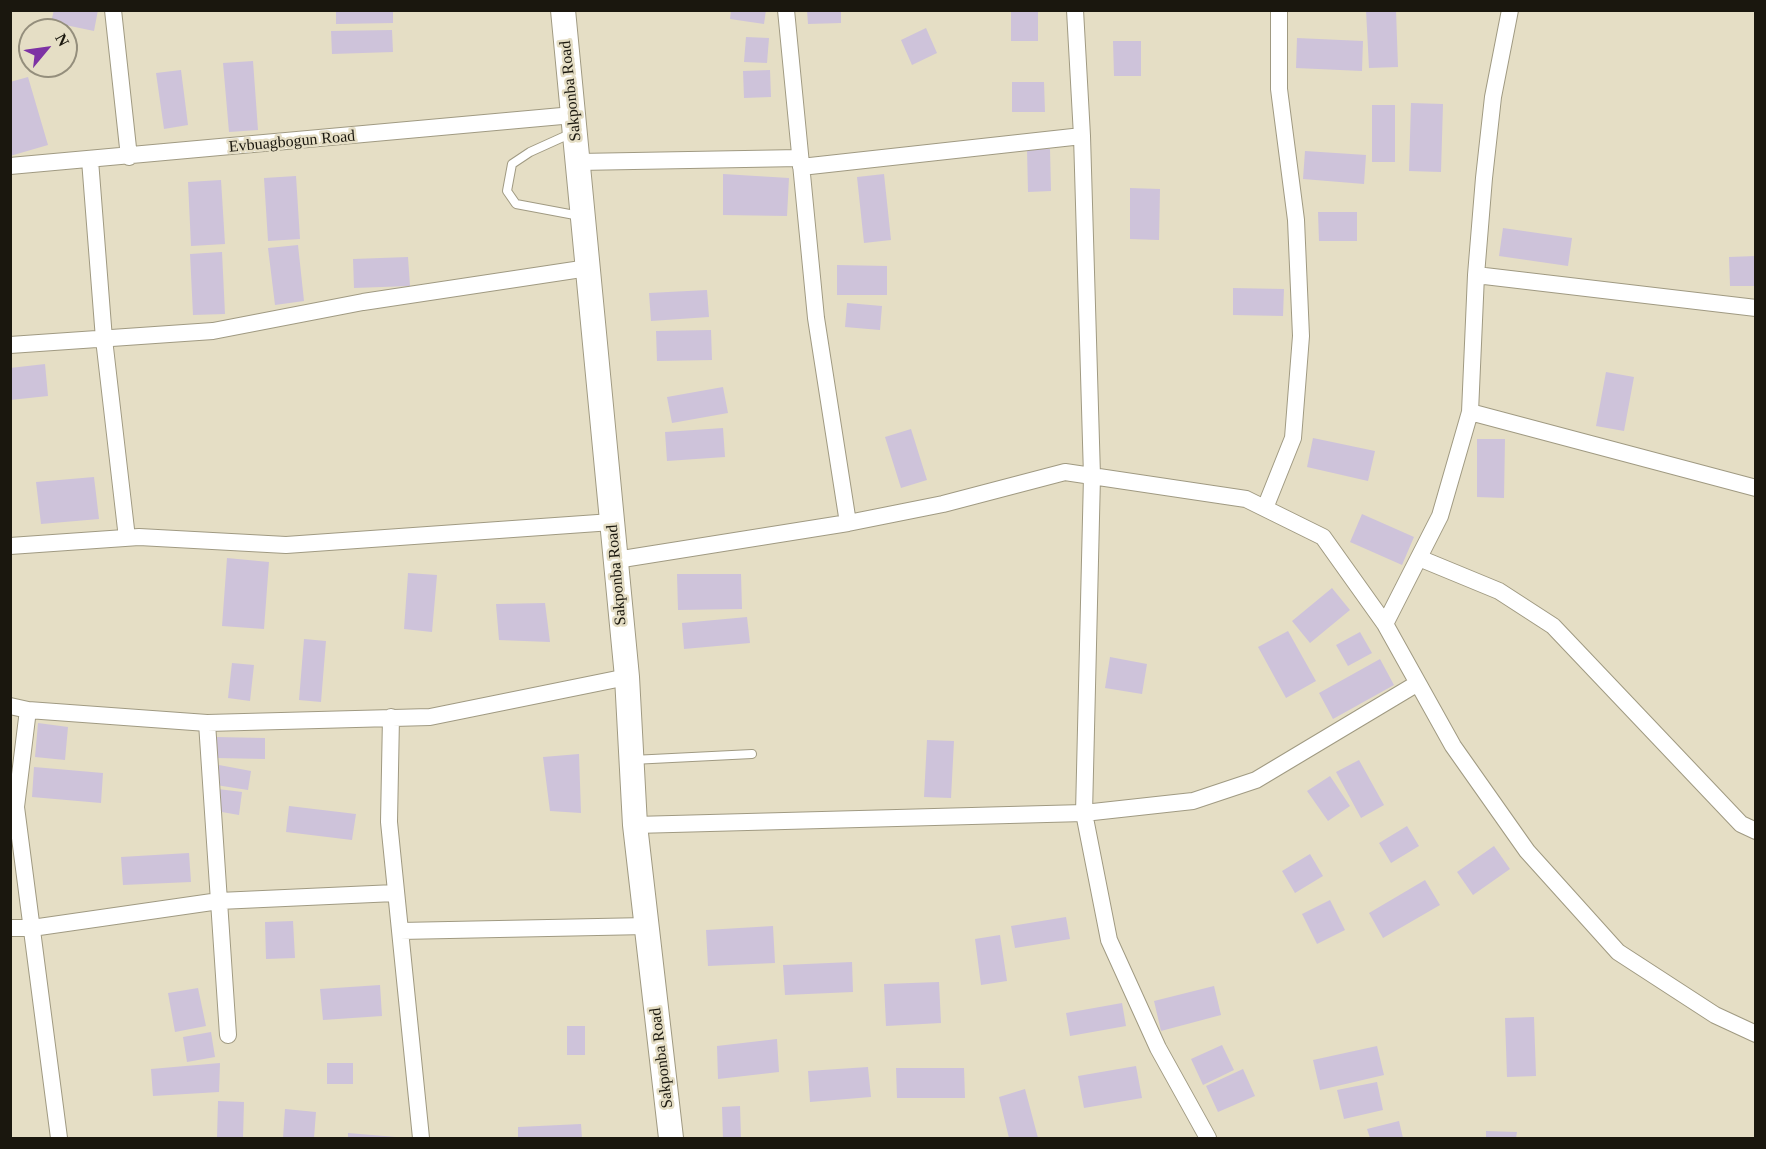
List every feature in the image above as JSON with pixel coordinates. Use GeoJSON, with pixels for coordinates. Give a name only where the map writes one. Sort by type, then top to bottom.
{"type":"FeatureCollection","features":[{"type":"Feature","properties":{"kind":"main road","name":"Sakponba Road"},"geometry":{"type":"LineString","coordinates":[[563,10],[627,677],[635,825],[671,1138]]}},
{"type":"Feature","properties":{"kind":"street"},"geometry":{"type":"LineString","coordinates":[[113,10],[129,157]]}},
{"type":"Feature","properties":{"kind":"street"},"geometry":{"type":"LineString","coordinates":[[786,10],[816,318],[848,523]]}},
{"type":"Feature","properties":{"kind":"street"},"geometry":{"type":"LineString","coordinates":[[1075,10],[1082,136],[1092,476],[1084,813],[1109,940],[1158,1048],[1208,1138]]}},
{"type":"Feature","properties":{"kind":"street"},"geometry":{"type":"LineString","coordinates":[[1265,508],[1293,438],[1301,336],[1296,220],[1279,89],[1279,10]]}},
{"type":"Feature","properties":{"kind":"street"},"geometry":{"type":"LineString","coordinates":[[1385,624],[1440,516],[1470,412],[1476,275],[1493,97],[1510,10]]}},
{"type":"Feature","properties":{"kind":"street","name":"Evbuagbogun Road"},"geometry":{"type":"LineString","coordinates":[[10,166],[574,123]]}},
{"type":"Feature","properties":{"kind":"street"},"geometry":{"type":"LineString","coordinates":[[578,162],[801,163],[1082,136]]}},
{"type":"Feature","properties":{"kind":"street"},"geometry":{"type":"LineString","coordinates":[[90,160],[104,339],[127,538]]}},
{"type":"Feature","properties":{"kind":"street"},"geometry":{"type":"LineString","coordinates":[[10,345],[213,331],[363,302],[588,268]]}},
{"type":"Feature","properties":{"kind":"street"},"geometry":{"type":"LineString","coordinates":[[1476,275],[1755,308]]}},
{"type":"Feature","properties":{"kind":"street"},"geometry":{"type":"LineString","coordinates":[[1470,412],[1755,488]]}},
{"type":"Feature","properties":{"kind":"street"},"geometry":{"type":"LineString","coordinates":[[616,560],[848,523],[943,504],[1065,472],[1246,499],[1323,537],[1385,624],[1453,746],[1527,851],[1618,952],[1714,1015],[1755,1034]]}},
{"type":"Feature","properties":{"kind":"street"},"geometry":{"type":"LineString","coordinates":[[10,546],[127,538],[286,545],[612,522]]}},
{"type":"Feature","properties":{"kind":"street"},"geometry":{"type":"LineString","coordinates":[[1419,558],[1499,591],[1553,626],[1741,824],[1755,831]]}},
{"type":"Feature","properties":{"kind":"street"},"geometry":{"type":"LineString","coordinates":[[10,706],[28,710],[207,723],[430,717],[627,677]]}},
{"type":"Feature","properties":{"kind":"street"},"geometry":{"type":"LineString","coordinates":[[635,825],[1084,813],[1193,801],[1256,780],[1418,683]]}},
{"type":"Feature","properties":{"kind":"street"},"geometry":{"type":"LineString","coordinates":[[28,710],[16,807],[59,1138]]}},
{"type":"Feature","properties":{"kind":"street"},"geometry":{"type":"LineString","coordinates":[[391,717],[389,822],[421,1138]]}},
{"type":"Feature","properties":{"kind":"street"},"geometry":{"type":"LineString","coordinates":[[207,723],[228,1035]]}},
{"type":"Feature","properties":{"kind":"street"},"geometry":{"type":"LineString","coordinates":[[10,928],[32,928],[219,901],[395,892]]}},
{"type":"Feature","properties":{"kind":"street"},"geometry":{"type":"LineString","coordinates":[[400,931],[646,926]]}},
{"type":"Feature","properties":{"kind":"lane"},"geometry":{"type":"LineString","coordinates":[[574,123],[512,164],[507,191],[516,204],[583,216]]}},
{"type":"Feature","properties":{"kind":"lane"},"geometry":{"type":"LineString","coordinates":[[632,760],[752,754]]}},
{"type":"Feature","properties":{"kind":"building"},"geometry":{"type":"Polygon","coordinates":[[[54,10],[98,10],[94,31],[78,28],[78,18],[52,18],[54,10]]]}},
{"type":"Feature","properties":{"kind":"building"},"geometry":{"type":"Polygon","coordinates":[[[336,10],[393,10],[393,23],[336,24],[336,10]]]}},
{"type":"Feature","properties":{"kind":"building"},"geometry":{"type":"Polygon","coordinates":[[[731,10],[766,10],[764,24],[730,19],[731,10]]]}},
{"type":"Feature","properties":{"kind":"building"},"geometry":{"type":"Polygon","coordinates":[[[807,10],[841,10],[841,23],[808,24],[807,10]]]}},
{"type":"Feature","properties":{"kind":"building"},"geometry":{"type":"Polygon","coordinates":[[[1011,10],[1038,10],[1038,41],[1011,41],[1011,10]]]}},
{"type":"Feature","properties":{"kind":"building"},"geometry":{"type":"Polygon","coordinates":[[[1366,10],[1396,10],[1398,67],[1369,68],[1366,10]]]}},
{"type":"Feature","properties":{"kind":"building"},"geometry":{"type":"Polygon","coordinates":[[[926,28],[937,53],[912,65],[901,40],[926,28]]]}},
{"type":"Feature","properties":{"kind":"building"},"geometry":{"type":"Polygon","coordinates":[[[392,30],[393,52],[332,54],[331,31],[392,30]]]}},
{"type":"Feature","properties":{"kind":"building"},"geometry":{"type":"Polygon","coordinates":[[[746,37],[769,38],[767,63],[744,62],[746,37]]]}},
{"type":"Feature","properties":{"kind":"building"},"geometry":{"type":"Polygon","coordinates":[[[1297,38],[1363,41],[1362,71],[1296,68],[1297,38]]]}},
{"type":"Feature","properties":{"kind":"building"},"geometry":{"type":"Polygon","coordinates":[[[1113,41],[1141,41],[1141,76],[1114,76],[1113,41]]]}},
{"type":"Feature","properties":{"kind":"building"},"geometry":{"type":"Polygon","coordinates":[[[253,61],[258,130],[229,132],[223,63],[253,61]]]}},
{"type":"Feature","properties":{"kind":"building"},"geometry":{"type":"Polygon","coordinates":[[[181,70],[188,125],[164,129],[156,73],[181,70]]]}},
{"type":"Feature","properties":{"kind":"building"},"geometry":{"type":"Polygon","coordinates":[[[770,70],[771,97],[744,98],[743,71],[770,70]]]}},
{"type":"Feature","properties":{"kind":"building"},"geometry":{"type":"Polygon","coordinates":[[[28,78],[48,145],[10,156],[10,82],[28,78]]]}},
{"type":"Feature","properties":{"kind":"building"},"geometry":{"type":"Polygon","coordinates":[[[1012,82],[1044,82],[1045,112],[1012,112],[1012,82]]]}},
{"type":"Feature","properties":{"kind":"building"},"geometry":{"type":"Polygon","coordinates":[[[1411,103],[1443,104],[1441,172],[1409,171],[1411,103]]]}},
{"type":"Feature","properties":{"kind":"building"},"geometry":{"type":"Polygon","coordinates":[[[1372,105],[1395,105],[1395,162],[1372,162],[1372,105]]]}},
{"type":"Feature","properties":{"kind":"building"},"geometry":{"type":"Polygon","coordinates":[[[1027,149],[1050,149],[1051,191],[1028,192],[1027,149]]]}},
{"type":"Feature","properties":{"kind":"building"},"geometry":{"type":"Polygon","coordinates":[[[1305,151],[1366,155],[1364,184],[1303,179],[1305,151]]]}},
{"type":"Feature","properties":{"kind":"building"},"geometry":{"type":"Polygon","coordinates":[[[723,174],[789,178],[787,216],[723,215],[723,174]]]}},
{"type":"Feature","properties":{"kind":"building"},"geometry":{"type":"Polygon","coordinates":[[[884,174],[891,240],[864,243],[857,177],[884,174]]]}},
{"type":"Feature","properties":{"kind":"building"},"geometry":{"type":"Polygon","coordinates":[[[296,176],[300,239],[268,241],[264,178],[296,176]]]}},
{"type":"Feature","properties":{"kind":"building"},"geometry":{"type":"Polygon","coordinates":[[[221,180],[225,244],[191,246],[188,182],[221,180]]]}},
{"type":"Feature","properties":{"kind":"building"},"geometry":{"type":"Polygon","coordinates":[[[1130,188],[1160,189],[1159,240],[1130,239],[1130,188]]]}},
{"type":"Feature","properties":{"kind":"building"},"geometry":{"type":"Polygon","coordinates":[[[1318,212],[1357,212],[1357,241],[1319,241],[1318,212]]]}},
{"type":"Feature","properties":{"kind":"building"},"geometry":{"type":"Polygon","coordinates":[[[1503,228],[1572,238],[1568,266],[1499,256],[1503,228]]]}},
{"type":"Feature","properties":{"kind":"building"},"geometry":{"type":"Polygon","coordinates":[[[298,245],[304,301],[275,305],[268,248],[298,245]]]}},
{"type":"Feature","properties":{"kind":"building"},"geometry":{"type":"Polygon","coordinates":[[[222,252],[225,314],[193,315],[190,254],[222,252]]]}},
{"type":"Feature","properties":{"kind":"building"},"geometry":{"type":"Polygon","coordinates":[[[1756,256],[1756,286],[1730,286],[1729,257],[1756,256]]]}},
{"type":"Feature","properties":{"kind":"building"},"geometry":{"type":"Polygon","coordinates":[[[408,257],[410,286],[354,288],[353,259],[408,257]]]}},
{"type":"Feature","properties":{"kind":"building"},"geometry":{"type":"Polygon","coordinates":[[[837,265],[887,266],[887,295],[837,295],[837,265]]]}},
{"type":"Feature","properties":{"kind":"building"},"geometry":{"type":"Polygon","coordinates":[[[1233,288],[1284,289],[1283,316],[1233,315],[1233,288]]]}},
{"type":"Feature","properties":{"kind":"building"},"geometry":{"type":"Polygon","coordinates":[[[707,290],[709,317],[651,321],[649,293],[707,290]]]}},
{"type":"Feature","properties":{"kind":"building"},"geometry":{"type":"Polygon","coordinates":[[[847,303],[882,306],[880,330],[845,327],[847,303]]]}},
{"type":"Feature","properties":{"kind":"building"},"geometry":{"type":"Polygon","coordinates":[[[711,330],[712,360],[657,361],[656,331],[711,330]]]}},
{"type":"Feature","properties":{"kind":"building"},"geometry":{"type":"Polygon","coordinates":[[[45,364],[48,396],[10,400],[10,368],[45,364]]]}},
{"type":"Feature","properties":{"kind":"building"},"geometry":{"type":"Polygon","coordinates":[[[1606,372],[1634,377],[1624,431],[1596,426],[1606,372]]]}},
{"type":"Feature","properties":{"kind":"building"},"geometry":{"type":"Polygon","coordinates":[[[723,387],[728,413],[672,423],[667,397],[723,387]]]}},
{"type":"Feature","properties":{"kind":"building"},"geometry":{"type":"Polygon","coordinates":[[[723,428],[725,457],[667,461],[665,432],[723,428]]]}},
{"type":"Feature","properties":{"kind":"building"},"geometry":{"type":"Polygon","coordinates":[[[911,429],[927,480],[901,488],[885,437],[911,429]]]}},
{"type":"Feature","properties":{"kind":"building"},"geometry":{"type":"Polygon","coordinates":[[[1313,438],[1375,451],[1368,481],[1307,467],[1313,438]]]}},
{"type":"Feature","properties":{"kind":"building"},"geometry":{"type":"Polygon","coordinates":[[[1477,439],[1505,439],[1504,498],[1477,497],[1477,439]]]}},
{"type":"Feature","properties":{"kind":"building"},"geometry":{"type":"Polygon","coordinates":[[[94,477],[99,519],[41,524],[36,482],[94,477]]]}},
{"type":"Feature","properties":{"kind":"building"},"geometry":{"type":"Polygon","coordinates":[[[1362,514],[1414,537],[1402,565],[1350,542],[1362,514]]]}},
{"type":"Feature","properties":{"kind":"building"},"geometry":{"type":"Polygon","coordinates":[[[227,558],[269,562],[264,629],[222,626],[227,558]]]}},
{"type":"Feature","properties":{"kind":"building"},"geometry":{"type":"Polygon","coordinates":[[[408,573],[437,575],[432,632],[404,629],[408,573]]]}},
{"type":"Feature","properties":{"kind":"building"},"geometry":{"type":"Polygon","coordinates":[[[677,574],[741,574],[742,609],[678,610],[677,574]]]}},
{"type":"Feature","properties":{"kind":"building"},"geometry":{"type":"Polygon","coordinates":[[[1332,588],[1350,610],[1310,643],[1292,621],[1332,588]]]}},
{"type":"Feature","properties":{"kind":"building"},"geometry":{"type":"Polygon","coordinates":[[[545,603],[550,642],[499,640],[496,604],[545,603]]]}},
{"type":"Feature","properties":{"kind":"building"},"geometry":{"type":"Polygon","coordinates":[[[747,617],[750,643],[684,649],[682,623],[747,617]]]}},
{"type":"Feature","properties":{"kind":"building"},"geometry":{"type":"Polygon","coordinates":[[[1288,631],[1316,681],[1286,698],[1258,647],[1288,631]]]}},
{"type":"Feature","properties":{"kind":"building"},"geometry":{"type":"Polygon","coordinates":[[[1360,632],[1372,653],[1348,666],[1336,645],[1360,632]]]}},
{"type":"Feature","properties":{"kind":"building"},"geometry":{"type":"Polygon","coordinates":[[[304,639],[326,641],[321,702],[299,700],[304,639]]]}},
{"type":"Feature","properties":{"kind":"building"},"geometry":{"type":"Polygon","coordinates":[[[1110,657],[1147,664],[1142,694],[1105,688],[1110,657]]]}},
{"type":"Feature","properties":{"kind":"building"},"geometry":{"type":"Polygon","coordinates":[[[1380,659],[1394,685],[1333,719],[1319,693],[1380,659]]]}},
{"type":"Feature","properties":{"kind":"building"},"geometry":{"type":"Polygon","coordinates":[[[232,663],[254,665],[250,701],[228,698],[232,663]]]}},
{"type":"Feature","properties":{"kind":"building"},"geometry":{"type":"Polygon","coordinates":[[[38,723],[68,727],[65,760],[35,757],[38,723]]]}},
{"type":"Feature","properties":{"kind":"building"},"geometry":{"type":"Polygon","coordinates":[[[216,737],[265,738],[265,759],[216,758],[216,737]]]}},
{"type":"Feature","properties":{"kind":"building"},"geometry":{"type":"Polygon","coordinates":[[[927,740],[954,741],[951,798],[924,797],[927,740]]]}},
{"type":"Feature","properties":{"kind":"building"},"geometry":{"type":"Polygon","coordinates":[[[579,754],[581,813],[550,811],[543,757],[579,754]]]}},
{"type":"Feature","properties":{"kind":"building"},"geometry":{"type":"Polygon","coordinates":[[[1359,760],[1384,805],[1361,818],[1336,772],[1359,760]]]}},
{"type":"Feature","properties":{"kind":"building"},"geometry":{"type":"Polygon","coordinates":[[[219,765],[251,771],[248,790],[216,785],[219,765]]]}},
{"type":"Feature","properties":{"kind":"building"},"geometry":{"type":"Polygon","coordinates":[[[34,767],[103,773],[101,803],[32,797],[34,767]]]}},
{"type":"Feature","properties":{"kind":"building"},"geometry":{"type":"Polygon","coordinates":[[[1330,776],[1350,806],[1328,821],[1307,791],[1330,776]]]}},
{"type":"Feature","properties":{"kind":"building"},"geometry":{"type":"Polygon","coordinates":[[[218,789],[242,792],[239,815],[216,811],[218,789]]]}},
{"type":"Feature","properties":{"kind":"building"},"geometry":{"type":"Polygon","coordinates":[[[289,806],[356,814],[352,840],[286,832],[289,806]]]}},
{"type":"Feature","properties":{"kind":"building"},"geometry":{"type":"Polygon","coordinates":[[[1407,826],[1419,846],[1391,863],[1379,843],[1407,826]]]}},
{"type":"Feature","properties":{"kind":"building"},"geometry":{"type":"Polygon","coordinates":[[[1494,846],[1510,869],[1473,895],[1457,872],[1494,846]]]}},
{"type":"Feature","properties":{"kind":"building"},"geometry":{"type":"Polygon","coordinates":[[[189,853],[191,882],[123,885],[121,857],[189,853]]]}},
{"type":"Feature","properties":{"kind":"building"},"geometry":{"type":"Polygon","coordinates":[[[1310,854],[1323,876],[1295,893],[1282,871],[1310,854]]]}},
{"type":"Feature","properties":{"kind":"building"},"geometry":{"type":"Polygon","coordinates":[[[1425,880],[1440,905],[1383,938],[1369,913],[1425,880]]]}},
{"type":"Feature","properties":{"kind":"building"},"geometry":{"type":"Polygon","coordinates":[[[1330,900],[1345,930],[1317,944],[1302,914],[1330,900]]]}},
{"type":"Feature","properties":{"kind":"building"},"geometry":{"type":"Polygon","coordinates":[[[1066,917],[1070,939],[1015,948],[1011,926],[1066,917]]]}},
{"type":"Feature","properties":{"kind":"building"},"geometry":{"type":"Polygon","coordinates":[[[293,921],[295,958],[266,959],[265,922],[293,921]]]}},
{"type":"Feature","properties":{"kind":"building"},"geometry":{"type":"Polygon","coordinates":[[[773,926],[775,963],[708,966],[706,930],[773,926]]]}},
{"type":"Feature","properties":{"kind":"building"},"geometry":{"type":"Polygon","coordinates":[[[1000,935],[1007,981],[981,985],[975,939],[1000,935]]]}},
{"type":"Feature","properties":{"kind":"building"},"geometry":{"type":"Polygon","coordinates":[[[852,962],[853,992],[785,995],[783,965],[852,962]]]}},
{"type":"Feature","properties":{"kind":"building"},"geometry":{"type":"Polygon","coordinates":[[[939,982],[941,1023],[886,1026],[884,984],[939,982]]]}},
{"type":"Feature","properties":{"kind":"building"},"geometry":{"type":"Polygon","coordinates":[[[380,985],[382,1016],[323,1020],[320,989],[380,985]]]}},
{"type":"Feature","properties":{"kind":"building"},"geometry":{"type":"Polygon","coordinates":[[[1214,986],[1221,1015],[1161,1031],[1154,1001],[1214,986]]]}},
{"type":"Feature","properties":{"kind":"building"},"geometry":{"type":"Polygon","coordinates":[[[198,988],[206,1026],[175,1032],[168,993],[198,988]]]}},
{"type":"Feature","properties":{"kind":"building"},"geometry":{"type":"Polygon","coordinates":[[[1122,1003],[1126,1026],[1070,1036],[1066,1013],[1122,1003]]]}},
{"type":"Feature","properties":{"kind":"building"},"geometry":{"type":"Polygon","coordinates":[[[1534,1017],[1536,1076],[1507,1077],[1505,1018],[1534,1017]]]}},
{"type":"Feature","properties":{"kind":"building"},"geometry":{"type":"Polygon","coordinates":[[[567,1026],[585,1026],[585,1055],[567,1055],[567,1026]]]}},
{"type":"Feature","properties":{"kind":"building"},"geometry":{"type":"Polygon","coordinates":[[[211,1032],[215,1057],[187,1062],[183,1037],[211,1032]]]}},
{"type":"Feature","properties":{"kind":"building"},"geometry":{"type":"Polygon","coordinates":[[[777,1039],[779,1072],[718,1079],[717,1046],[777,1039]]]}},
{"type":"Feature","properties":{"kind":"building"},"geometry":{"type":"Polygon","coordinates":[[[1222,1045],[1234,1070],[1203,1085],[1191,1059],[1222,1045]]]}},
{"type":"Feature","properties":{"kind":"building"},"geometry":{"type":"Polygon","coordinates":[[[1377,1046],[1384,1075],[1320,1090],[1313,1060],[1377,1046]]]}},
{"type":"Feature","properties":{"kind":"building"},"geometry":{"type":"Polygon","coordinates":[[[220,1063],[219,1092],[153,1096],[151,1069],[220,1063]]]}},
{"type":"Feature","properties":{"kind":"building"},"geometry":{"type":"Polygon","coordinates":[[[327,1063],[353,1063],[353,1084],[327,1084],[327,1063]]]}},
{"type":"Feature","properties":{"kind":"building"},"geometry":{"type":"Polygon","coordinates":[[[1136,1066],[1142,1098],[1084,1108],[1078,1076],[1136,1066]]]}},
{"type":"Feature","properties":{"kind":"building"},"geometry":{"type":"Polygon","coordinates":[[[868,1067],[871,1097],[810,1102],[808,1071],[868,1067]]]}},
{"type":"Feature","properties":{"kind":"building"},"geometry":{"type":"Polygon","coordinates":[[[896,1068],[964,1068],[965,1098],[897,1098],[896,1068]]]}},
{"type":"Feature","properties":{"kind":"building"},"geometry":{"type":"Polygon","coordinates":[[[1243,1069],[1255,1096],[1218,1112],[1206,1086],[1243,1069]]]}},
{"type":"Feature","properties":{"kind":"building"},"geometry":{"type":"Polygon","coordinates":[[[1377,1082],[1383,1110],[1344,1119],[1337,1090],[1377,1082]]]}},
{"type":"Feature","properties":{"kind":"building"},"geometry":{"type":"Polygon","coordinates":[[[1025,1089],[1038,1138],[1009,1138],[999,1097],[1025,1089]]]}},
{"type":"Feature","properties":{"kind":"building"},"geometry":{"type":"Polygon","coordinates":[[[218,1101],[244,1102],[243,1138],[217,1138],[218,1101]]]}},
{"type":"Feature","properties":{"kind":"building"},"geometry":{"type":"Polygon","coordinates":[[[740,1106],[741,1138],[723,1138],[722,1107],[740,1106]]]}},
{"type":"Feature","properties":{"kind":"building"},"geometry":{"type":"Polygon","coordinates":[[[285,1109],[316,1112],[314,1138],[283,1138],[285,1109]]]}},
{"type":"Feature","properties":{"kind":"building"},"geometry":{"type":"Polygon","coordinates":[[[1399,1121],[1403,1138],[1370,1138],[1367,1129],[1399,1121]]]}},
{"type":"Feature","properties":{"kind":"building"},"geometry":{"type":"Polygon","coordinates":[[[581,1124],[582,1138],[518,1138],[518,1127],[581,1124]]]}},
{"type":"Feature","properties":{"kind":"building"},"geometry":{"type":"Polygon","coordinates":[[[1486,1131],[1517,1132],[1516,1138],[1486,1138],[1486,1131]]]}},
{"type":"Feature","properties":{"kind":"building"},"geometry":{"type":"Polygon","coordinates":[[[348,1133],[396,1137],[396,1138],[348,1138],[348,1133]]]}}]}
